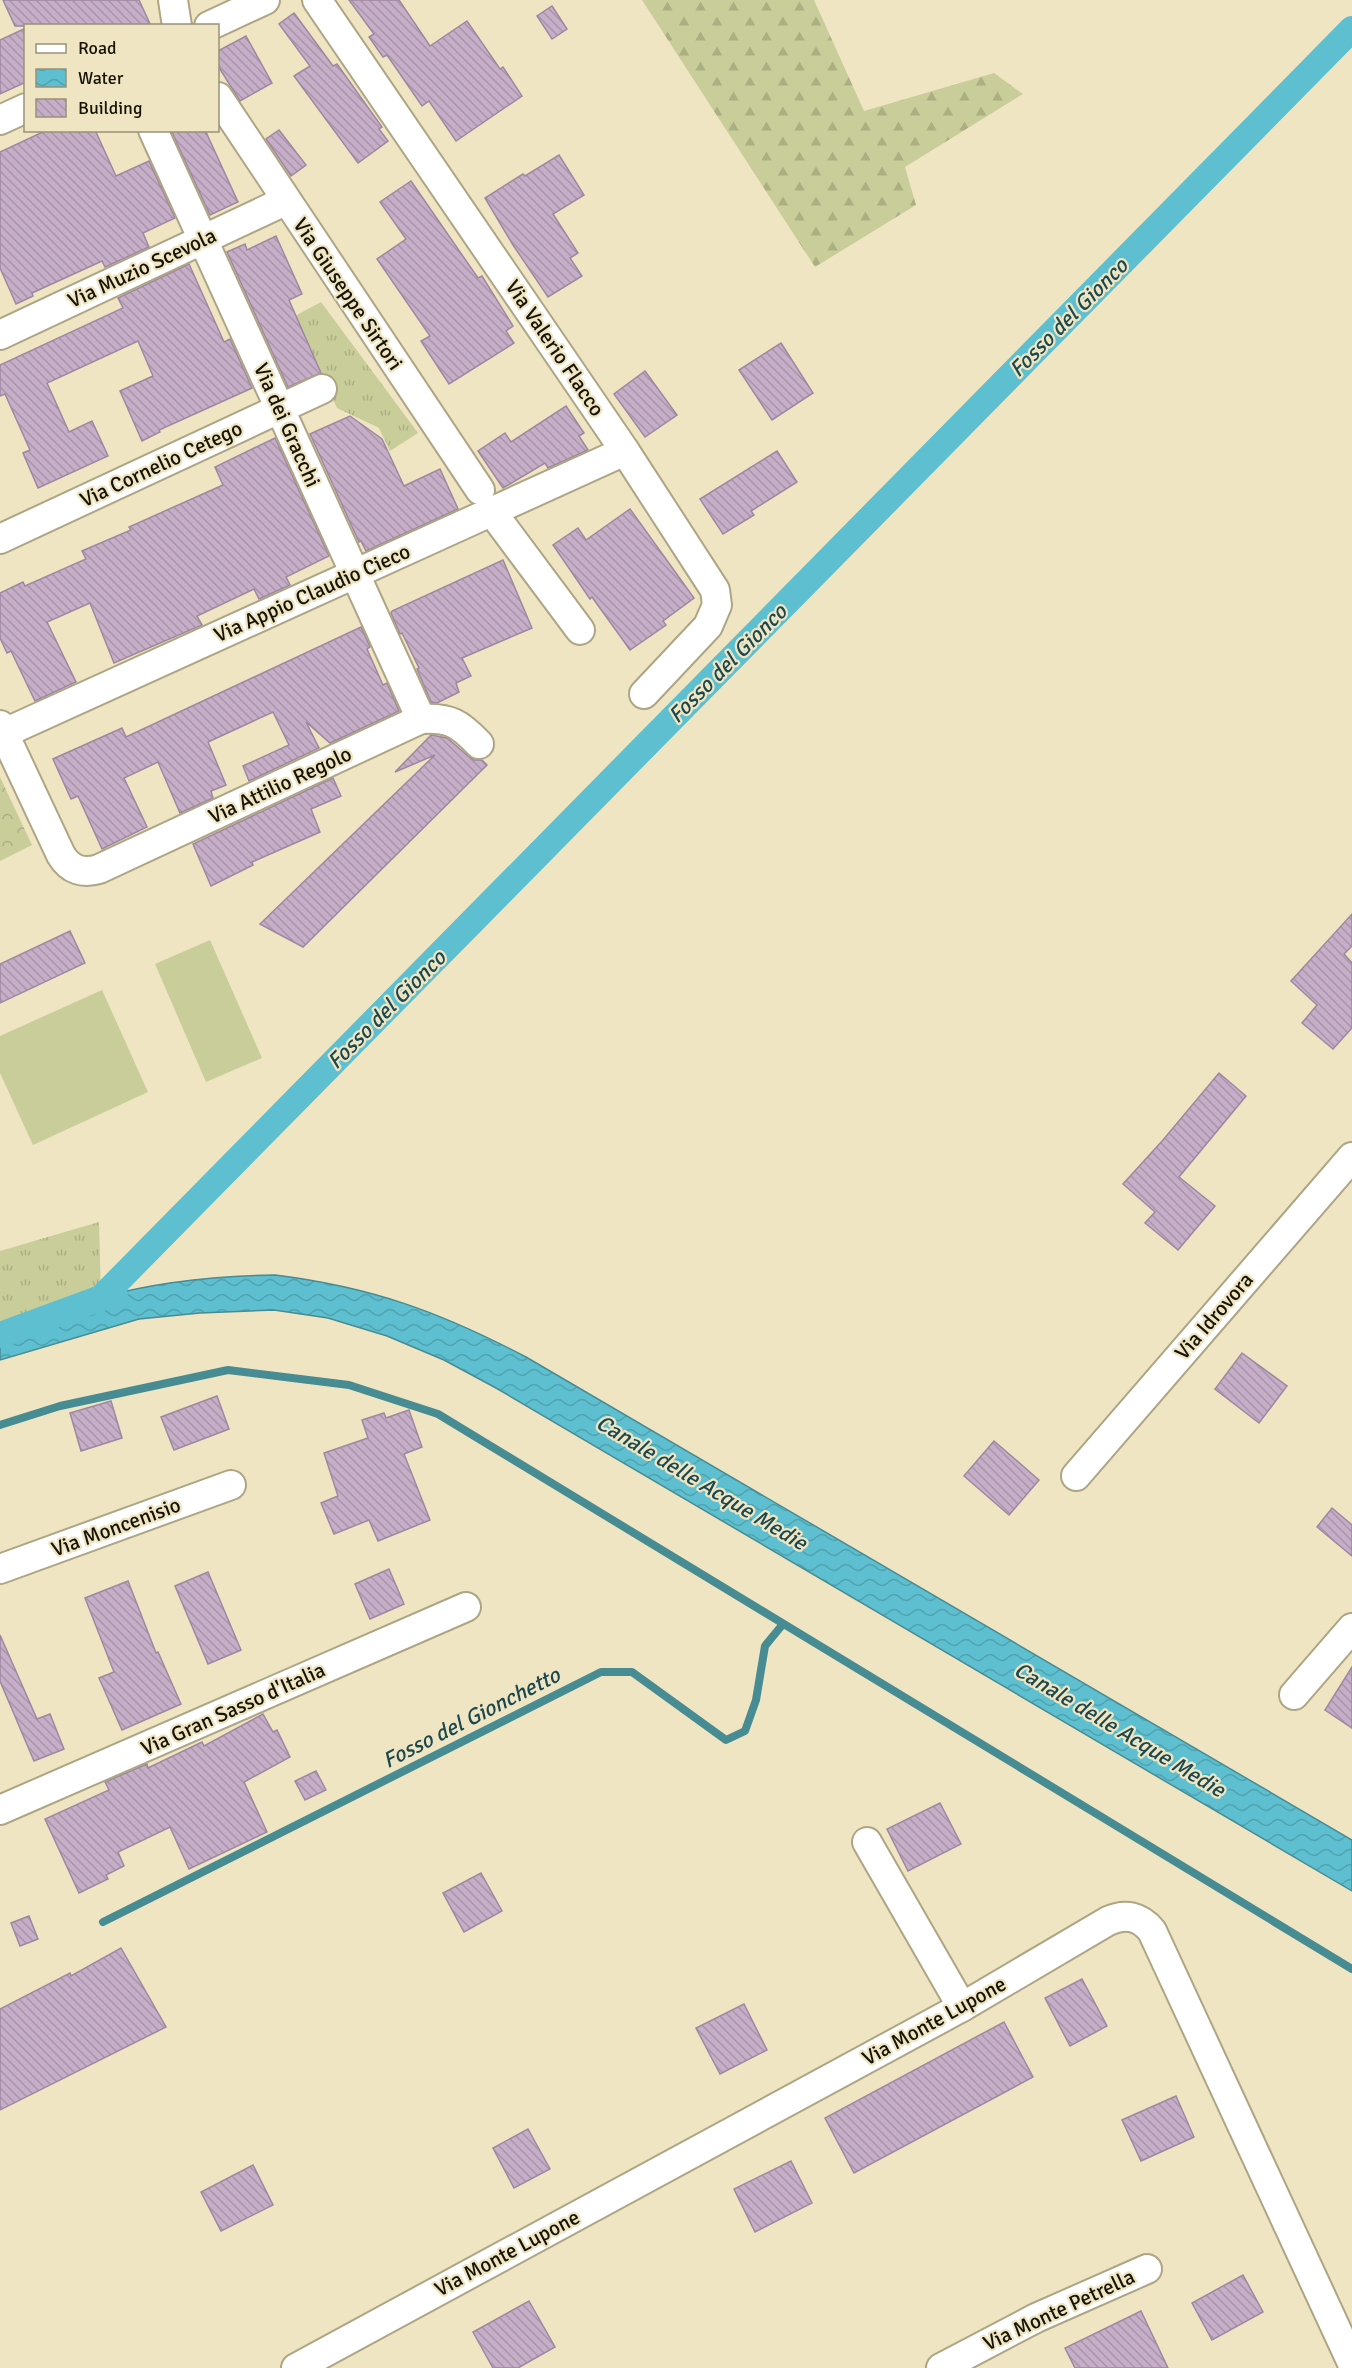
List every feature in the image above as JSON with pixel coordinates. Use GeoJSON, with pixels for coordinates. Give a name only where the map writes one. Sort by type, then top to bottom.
{"type":"FeatureCollection","features":[{"type":"Feature","properties":{"kind":"street"},"geometry":{"type":"LineString","coordinates":[[173,0],[177,24]]}},
{"type":"Feature","properties":{"kind":"street"},"geometry":{"type":"LineString","coordinates":[[213,24],[265,0]]}},
{"type":"Feature","properties":{"kind":"street","name":"Via Valerio Flacco"},"geometry":{"type":"LineString","coordinates":[[317,0],[625,451],[712,585],[717,597],[715,612],[708,626],[644,694]]}},
{"type":"Feature","properties":{"kind":"street","name":"Via Giuseppe Sirtori"},"geometry":{"type":"LineString","coordinates":[[219,100],[486,501],[580,630]]}},
{"type":"Feature","properties":{"kind":"street"},"geometry":{"type":"LineString","coordinates":[[0,120],[24,109]]}},
{"type":"Feature","properties":{"kind":"street","name":"Via dei Gracchi"},"geometry":{"type":"LineString","coordinates":[[154,132],[421,719]]}},
{"type":"Feature","properties":{"kind":"street","name":"Via Muzio Scevola"},"geometry":{"type":"LineString","coordinates":[[0,335],[285,201]]}},
{"type":"Feature","properties":{"kind":"street","name":"Via Cornelio Cetego"},"geometry":{"type":"LineString","coordinates":[[0,539],[322,389]]}},
{"type":"Feature","properties":{"kind":"street","name":"Via Appio Claudio Cieco"},"geometry":{"type":"LineString","coordinates":[[1,731],[355,574],[486,501],[625,451]]}},
{"type":"Feature","properties":{"kind":"street","name":"Via Attilio Regolo"},"geometry":{"type":"LineString","coordinates":[[1,731],[61,855],[76,870],[92,871],[421,719],[451,721],[466,730],[479,744]]}},
{"type":"Feature","properties":{"kind":"street","name":"Via Idrovora"},"geometry":{"type":"LineString","coordinates":[[1076,1476],[1352,1157]]}},
{"type":"Feature","properties":{"kind":"street","name":"Via Moncenisio"},"geometry":{"type":"LineString","coordinates":[[0,1569],[231,1485]]}},
{"type":"Feature","properties":{"kind":"street","name":"Via Gran Sasso d'Italia"},"geometry":{"type":"LineString","coordinates":[[0,1810],[466,1607]]}},
{"type":"Feature","properties":{"kind":"street"},"geometry":{"type":"LineString","coordinates":[[1294,1695],[1352,1628]]}},
{"type":"Feature","properties":{"kind":"street"},"geometry":{"type":"LineString","coordinates":[[867,1842],[962,2007]]}},
{"type":"Feature","properties":{"kind":"street","name":"Via Monte Lupone"},"geometry":{"type":"LineString","coordinates":[[296,2368],[962,2007],[1108,1921],[1128,1916],[1136,1917],[1147,1925],[1161,1950],[1352,2363]]}},
{"type":"Feature","properties":{"kind":"street","name":"Via Monte Petrella"},"geometry":{"type":"LineString","coordinates":[[941,2368],[1036,2318],[1147,2269]]}},
{"type":"Feature","properties":{"kind":"green space"},"geometry":{"type":"Polygon","coordinates":[[[642,0],[814,0],[864,111],[994,73],[1023,94],[905,167],[916,205],[815,267],[642,0]]]}},
{"type":"Feature","properties":{"kind":"green space"},"geometry":{"type":"Polygon","coordinates":[[[321,302],[418,433],[390,451],[379,428],[337,408],[295,316],[321,302]]]}},
{"type":"Feature","properties":{"kind":"green space"},"geometry":{"type":"Polygon","coordinates":[[[0,777],[32,845],[0,861],[0,777]]]}},
{"type":"Feature","properties":{"kind":"green space"},"geometry":{"type":"Polygon","coordinates":[[[210,940],[262,1058],[206,1082],[155,964],[210,940]]]}},
{"type":"Feature","properties":{"kind":"green space"},"geometry":{"type":"Polygon","coordinates":[[[102,990],[148,1092],[33,1145],[0,1073],[0,1036],[102,990]]]}},
{"type":"Feature","properties":{"kind":"green space"},"geometry":{"type":"Polygon","coordinates":[[[99,1222],[101,1298],[0,1335],[0,1251],[99,1222]]]}},
{"type":"Feature","properties":{"kind":"water"},"geometry":{"type":"Polygon","coordinates":[[[275,1275],[343,1287],[405,1304],[464,1327],[526,1357],[1352,1840],[1352,1891],[496,1388],[444,1360],[387,1336],[328,1318],[274,1310],[200,1313],[139,1319],[0,1360],[0,1335],[90,1301],[167,1283],[210,1278],[275,1275]]]}},
{"type":"Feature","properties":{"kind":"building"},"geometry":{"type":"Polygon","coordinates":[[[3,0],[139,0],[150,24],[24,24],[24,26],[15,26],[3,0]]]}},
{"type":"Feature","properties":{"kind":"building"},"geometry":{"type":"Polygon","coordinates":[[[349,0],[399,0],[430,46],[467,21],[500,69],[503,67],[522,96],[456,141],[429,101],[422,106],[387,55],[383,57],[369,37],[374,34],[349,0]]]}},
{"type":"Feature","properties":{"kind":"building"},"geometry":{"type":"Polygon","coordinates":[[[552,6],[567,29],[552,39],[537,16],[552,6]]]}},
{"type":"Feature","properties":{"kind":"building"},"geometry":{"type":"Polygon","coordinates":[[[294,13],[333,66],[337,64],[382,127],[379,129],[388,141],[358,163],[294,76],[310,66],[279,24],[294,13]]]}},
{"type":"Feature","properties":{"kind":"building"},"geometry":{"type":"Polygon","coordinates":[[[24,29],[24,83],[0,94],[0,40],[24,29]]]}},
{"type":"Feature","properties":{"kind":"building"},"geometry":{"type":"Polygon","coordinates":[[[246,36],[272,83],[240,101],[219,68],[219,50],[246,36]]]}},
{"type":"Feature","properties":{"kind":"building"},"geometry":{"type":"Polygon","coordinates":[[[279,130],[306,165],[291,176],[266,139],[279,130]]]}},
{"type":"Feature","properties":{"kind":"building"},"geometry":{"type":"Polygon","coordinates":[[[43,132],[96,132],[116,176],[149,161],[175,218],[143,233],[149,247],[105,267],[102,261],[32,293],[33,296],[16,304],[0,268],[0,152],[43,132]]]}},
{"type":"Feature","properties":{"kind":"building"},"geometry":{"type":"Polygon","coordinates":[[[172,132],[206,132],[238,202],[210,215],[172,132]]]}},
{"type":"Feature","properties":{"kind":"building"},"geometry":{"type":"Polygon","coordinates":[[[559,155],[584,195],[553,214],[578,253],[570,258],[582,276],[548,297],[485,198],[559,155]]]}},
{"type":"Feature","properties":{"kind":"building"},"geometry":{"type":"Polygon","coordinates":[[[411,181],[478,278],[482,276],[513,326],[506,331],[514,343],[449,384],[421,341],[430,336],[377,259],[406,239],[380,202],[411,181]]]}},
{"type":"Feature","properties":{"kind":"building"},"geometry":{"type":"Polygon","coordinates":[[[276,236],[302,294],[289,300],[321,373],[288,387],[227,252],[245,244],[247,250],[276,236]]]}},
{"type":"Feature","properties":{"kind":"building"},"geometry":{"type":"Polygon","coordinates":[[[189,264],[224,342],[230,339],[252,388],[159,430],[160,432],[142,441],[120,391],[153,376],[138,341],[47,383],[69,432],[92,421],[108,456],[38,488],[23,453],[30,450],[5,394],[0,396],[0,365],[123,308],[118,298],[189,264]]]}},
{"type":"Feature","properties":{"kind":"building"},"geometry":{"type":"Polygon","coordinates":[[[781,343],[813,393],[772,420],[739,370],[781,343]]]}},
{"type":"Feature","properties":{"kind":"building"},"geometry":{"type":"Polygon","coordinates":[[[645,371],[677,415],[645,437],[614,394],[645,371]]]}},
{"type":"Feature","properties":{"kind":"building"},"geometry":{"type":"Polygon","coordinates":[[[566,406],[584,433],[579,436],[588,450],[548,468],[545,463],[503,488],[478,451],[505,433],[511,442],[566,406]]]}},
{"type":"Feature","properties":{"kind":"building"},"geometry":{"type":"Polygon","coordinates":[[[350,416],[382,439],[404,486],[440,469],[458,509],[366,551],[361,541],[359,542],[310,434],[350,416]]]}},
{"type":"Feature","properties":{"kind":"building"},"geometry":{"type":"Polygon","coordinates":[[[275,438],[329,556],[286,577],[290,585],[259,599],[254,589],[197,616],[202,625],[114,663],[90,603],[47,622],[76,682],[35,701],[11,651],[7,653],[0,638],[0,593],[23,582],[25,586],[86,559],[82,551],[131,530],[129,527],[223,485],[215,467],[275,438]]]}},
{"type":"Feature","properties":{"kind":"building"},"geometry":{"type":"Polygon","coordinates":[[[777,451],[797,482],[751,511],[754,515],[723,534],[700,499],[777,451]]]}},
{"type":"Feature","properties":{"kind":"building"},"geometry":{"type":"Polygon","coordinates":[[[630,509],[694,598],[663,621],[666,625],[630,650],[592,597],[590,599],[553,545],[578,528],[586,540],[630,509]]]}},
{"type":"Feature","properties":{"kind":"building"},"geometry":{"type":"Polygon","coordinates":[[[503,560],[532,628],[462,658],[471,676],[456,683],[459,692],[437,703],[431,702],[417,669],[419,668],[402,633],[400,634],[392,611],[503,560]]]}},
{"type":"Feature","properties":{"kind":"building"},"geometry":{"type":"Polygon","coordinates":[[[361,627],[370,647],[367,649],[383,685],[387,683],[399,711],[330,743],[306,722],[319,748],[249,781],[243,766],[289,745],[273,712],[208,742],[226,785],[211,791],[213,798],[180,813],[158,762],[124,778],[147,827],[102,849],[78,796],[71,799],[53,759],[122,728],[126,737],[361,627]]]}},
{"type":"Feature","properties":{"kind":"building"},"geometry":{"type":"Polygon","coordinates":[[[431,735],[447,738],[468,756],[474,760],[482,760],[487,765],[303,947],[260,924],[435,755],[395,772],[431,735]]]}},
{"type":"Feature","properties":{"kind":"building"},"geometry":{"type":"Polygon","coordinates":[[[333,778],[341,796],[311,809],[320,832],[252,862],[253,865],[211,886],[193,844],[333,778]]]}},
{"type":"Feature","properties":{"kind":"building"},"geometry":{"type":"Polygon","coordinates":[[[1352,914],[1352,946],[1344,954],[1352,963],[1352,1028],[1333,1049],[1302,1023],[1317,1005],[1291,981],[1352,914]]]}},
{"type":"Feature","properties":{"kind":"building"},"geometry":{"type":"Polygon","coordinates":[[[70,931],[85,963],[0,1003],[0,964],[70,931]]]}},
{"type":"Feature","properties":{"kind":"building"},"geometry":{"type":"Polygon","coordinates":[[[1219,1073],[1246,1096],[1179,1177],[1215,1206],[1178,1250],[1145,1223],[1155,1212],[1123,1184],[1219,1073]]]}},
{"type":"Feature","properties":{"kind":"building"},"geometry":{"type":"Polygon","coordinates":[[[1242,1353],[1287,1386],[1259,1423],[1215,1389],[1242,1353]]]}},
{"type":"Feature","properties":{"kind":"building"},"geometry":{"type":"Polygon","coordinates":[[[217,1396],[229,1429],[174,1450],[161,1417],[217,1396]]]}},
{"type":"Feature","properties":{"kind":"building"},"geometry":{"type":"Polygon","coordinates":[[[111,1401],[122,1438],[81,1451],[70,1413],[111,1401]]]}},
{"type":"Feature","properties":{"kind":"building"},"geometry":{"type":"Polygon","coordinates":[[[409,1410],[422,1447],[404,1454],[430,1520],[378,1541],[369,1520],[334,1534],[321,1503],[338,1496],[324,1453],[368,1438],[362,1420],[384,1413],[386,1418],[409,1410]]]}},
{"type":"Feature","properties":{"kind":"building"},"geometry":{"type":"Polygon","coordinates":[[[994,1441],[1039,1480],[1009,1515],[964,1476],[994,1441]]]}},
{"type":"Feature","properties":{"kind":"building"},"geometry":{"type":"Polygon","coordinates":[[[1332,1508],[1352,1525],[1352,1556],[1317,1527],[1332,1508]]]}},
{"type":"Feature","properties":{"kind":"building"},"geometry":{"type":"Polygon","coordinates":[[[389,1569],[404,1604],[370,1619],[355,1584],[389,1569]]]}},
{"type":"Feature","properties":{"kind":"building"},"geometry":{"type":"Polygon","coordinates":[[[208,1572],[241,1650],[208,1664],[175,1586],[208,1572]]]}},
{"type":"Feature","properties":{"kind":"building"},"geometry":{"type":"Polygon","coordinates":[[[128,1581],[156,1653],[158,1652],[181,1704],[122,1730],[99,1678],[114,1672],[85,1598],[128,1581]]]}},
{"type":"Feature","properties":{"kind":"building"},"geometry":{"type":"Polygon","coordinates":[[[0,1635],[37,1719],[50,1714],[64,1749],[34,1761],[0,1681],[0,1635]]]}},
{"type":"Feature","properties":{"kind":"building"},"geometry":{"type":"Polygon","coordinates":[[[1352,1667],[1352,1728],[1325,1710],[1352,1667]]]}},
{"type":"Feature","properties":{"kind":"building"},"geometry":{"type":"Polygon","coordinates":[[[263,1714],[273,1732],[277,1730],[290,1757],[244,1782],[267,1832],[189,1869],[170,1827],[118,1852],[124,1866],[106,1875],[108,1879],[79,1893],[45,1819],[109,1790],[105,1782],[147,1764],[148,1768],[202,1742],[204,1746],[263,1714]]]}},
{"type":"Feature","properties":{"kind":"building"},"geometry":{"type":"Polygon","coordinates":[[[316,1771],[326,1790],[305,1800],[295,1781],[316,1771]]]}},
{"type":"Feature","properties":{"kind":"building"},"geometry":{"type":"Polygon","coordinates":[[[940,1803],[961,1844],[908,1871],[887,1829],[940,1803]]]}},
{"type":"Feature","properties":{"kind":"building"},"geometry":{"type":"Polygon","coordinates":[[[481,1873],[502,1911],[464,1932],[443,1893],[481,1873]]]}},
{"type":"Feature","properties":{"kind":"building"},"geometry":{"type":"Polygon","coordinates":[[[29,1916],[38,1939],[20,1946],[11,1923],[29,1916]]]}},
{"type":"Feature","properties":{"kind":"building"},"geometry":{"type":"Polygon","coordinates":[[[121,1948],[166,2027],[0,2110],[0,2009],[70,1973],[71,1976],[121,1948]]]}},
{"type":"Feature","properties":{"kind":"building"},"geometry":{"type":"Polygon","coordinates":[[[1082,1979],[1107,2026],[1070,2046],[1045,1998],[1082,1979]]]}},
{"type":"Feature","properties":{"kind":"building"},"geometry":{"type":"Polygon","coordinates":[[[744,2004],[767,2050],[720,2074],[696,2028],[744,2004]]]}},
{"type":"Feature","properties":{"kind":"building"},"geometry":{"type":"Polygon","coordinates":[[[1004,2022],[1033,2077],[854,2173],[825,2118],[1004,2022]]]}},
{"type":"Feature","properties":{"kind":"building"},"geometry":{"type":"Polygon","coordinates":[[[1176,2096],[1194,2137],[1141,2161],[1122,2120],[1176,2096]]]}},
{"type":"Feature","properties":{"kind":"building"},"geometry":{"type":"Polygon","coordinates":[[[528,2129],[550,2169],[514,2188],[493,2148],[528,2129]]]}},
{"type":"Feature","properties":{"kind":"building"},"geometry":{"type":"Polygon","coordinates":[[[791,2161],[812,2203],[755,2232],[734,2189],[791,2161]]]}},
{"type":"Feature","properties":{"kind":"building"},"geometry":{"type":"Polygon","coordinates":[[[253,2165],[273,2205],[221,2231],[201,2192],[253,2165]]]}},
{"type":"Feature","properties":{"kind":"building"},"geometry":{"type":"Polygon","coordinates":[[[1243,2275],[1263,2312],[1212,2340],[1192,2303],[1243,2275]]]}},
{"type":"Feature","properties":{"kind":"building"},"geometry":{"type":"Polygon","coordinates":[[[529,2301],[555,2347],[518,2368],[493,2368],[473,2332],[529,2301]]]}},
{"type":"Feature","properties":{"kind":"building"},"geometry":{"type":"Polygon","coordinates":[[[1141,2311],[1168,2368],[1075,2368],[1065,2348],[1141,2311]]]}},
{"type":"Feature","properties":{"kind":"waterway","name":"Fosso del Gionco"},"geometry":{"type":"LineString","coordinates":[[101,1298],[1352,29]]}},
{"type":"Feature","properties":{"kind":"waterway","name":"Canale delle Acque Medie"},"geometry":{"type":"LineString","coordinates":[[0,1335],[101,1298],[115,1296]]}},
{"type":"Feature","properties":{"kind":"waterway"},"geometry":{"type":"LineString","coordinates":[[0,1425],[60,1406],[228,1370],[349,1385],[438,1414],[1352,1969]]}},
{"type":"Feature","properties":{"kind":"waterway","name":"Fosso del Gionchetto"},"geometry":{"type":"LineString","coordinates":[[103,1922],[601,1672],[632,1672],[726,1740],[745,1731],[756,1700],[765,1646],[783,1624]]}}]}
